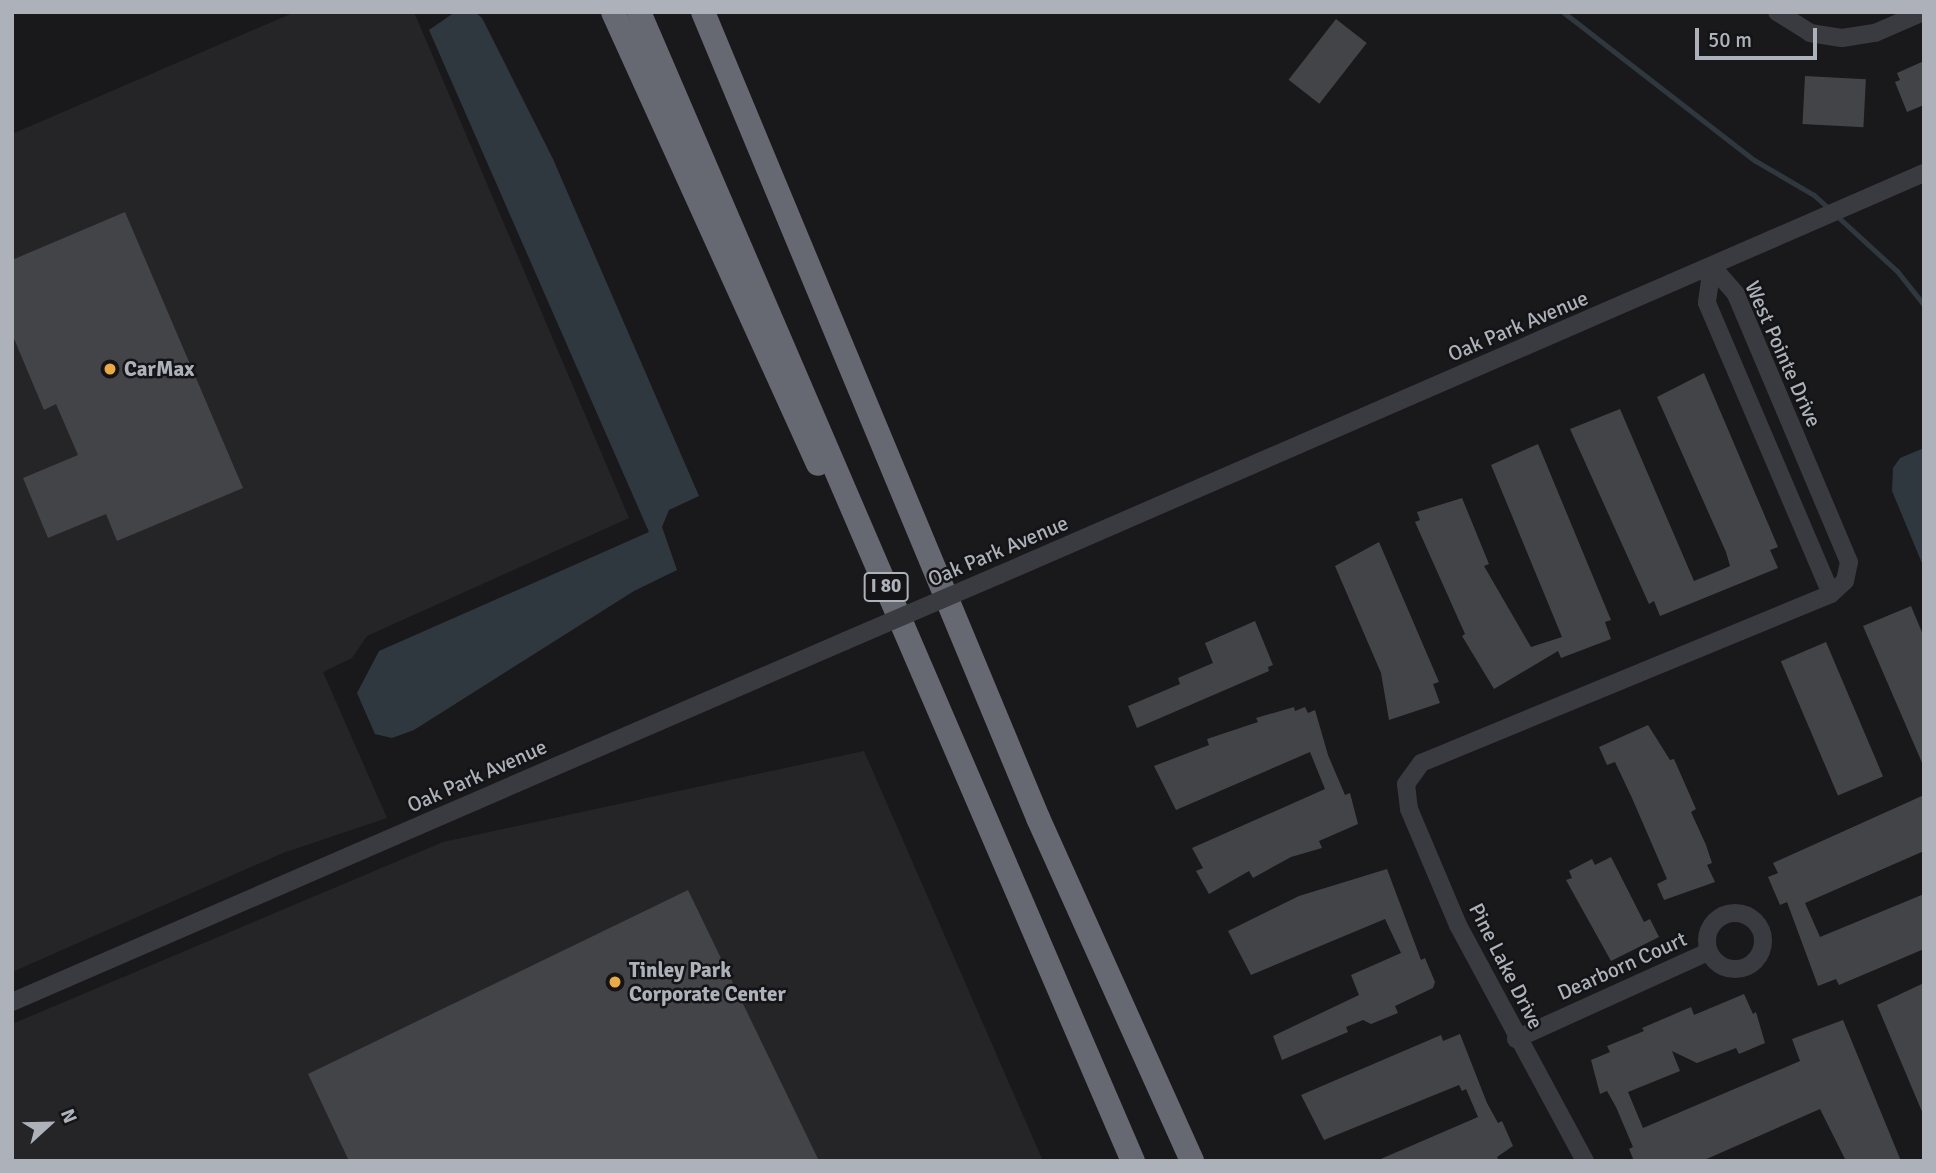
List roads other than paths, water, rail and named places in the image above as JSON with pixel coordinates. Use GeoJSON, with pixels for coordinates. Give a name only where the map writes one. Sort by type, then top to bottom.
{"type":"FeatureCollection","features":[{"type":"Feature","properties":{"kind":"highway"},"geometry":{"type":"LineString","coordinates":[[613,12],[799,430],[886,586]]}},
{"type":"Feature","properties":{"kind":"highway","name":"I 80"},"geometry":{"type":"LineString","coordinates":[[639,12],[1133,1161]]}},
{"type":"Feature","properties":{"kind":"highway","name":"I 80"},"geometry":{"type":"LineString","coordinates":[[703,12],[1038,818],[1192,1161]]}},
{"type":"Feature","properties":{"kind":"street"},"geometry":{"type":"LineString","coordinates":[[1777,12],[1810,33],[1856,38],[1923,12]]}},
{"type":"Feature","properties":{"kind":"street","name":"Oak Park Avenue"},"geometry":{"type":"LineString","coordinates":[[12,1002],[1924,173]]}},
{"type":"Feature","properties":{"kind":"street","name":"West Pointe Drive"},"geometry":{"type":"LineString","coordinates":[[1712,266],[1736,294],[1849,562],[1845,581],[1831,594],[1707,303],[1712,266]]}},
{"type":"Feature","properties":{"kind":"street","name":"Pine Lake Drive"},"geometry":{"type":"LineString","coordinates":[[1585,1161],[1516,1039],[1455,918],[1409,809],[1406,784],[1421,764],[1831,594]]}},
{"type":"Feature","properties":{"kind":"street","name":"Dearborn Court"},"geometry":{"type":"LineString","coordinates":[[1516,1039],[1708,952]]}},
{"type":"Feature","properties":{"kind":"waterway"},"geometry":{"type":"LineString","coordinates":[[1563,12],[1754,160],[1814,195],[1897,271],[1924,305]]}},
{"type":"Feature","properties":{"kind":"place","name":"CarMax"},"geometry":{"type":"Point","coordinates":[110,369]}},
{"type":"Feature","properties":{"kind":"place","name":"Tinley Park Corporate Center"},"geometry":{"type":"Point","coordinates":[615,982]}}]}
